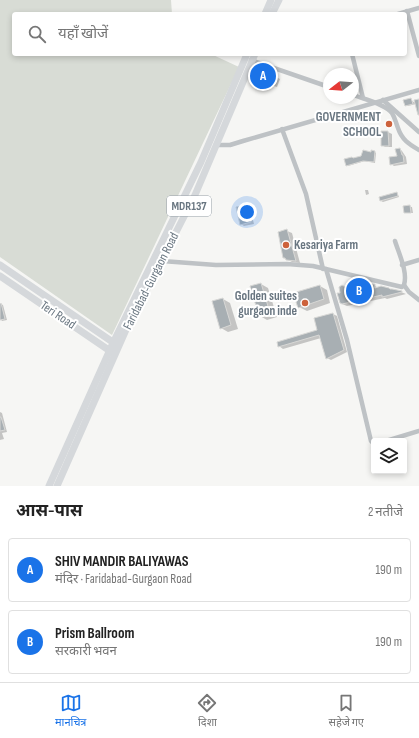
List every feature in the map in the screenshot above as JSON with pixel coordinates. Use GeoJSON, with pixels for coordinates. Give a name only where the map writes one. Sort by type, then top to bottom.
{"type":"FeatureCollection","features":[{"type":"Feature","properties":{"kind":"main road"},"geometry":{"type":"LineString","coordinates":[[266,12],[271,0]]}},
{"type":"Feature","properties":{"kind":"main road"},"geometry":{"type":"LineString","coordinates":[[273,12],[279,0]]}},
{"type":"Feature","properties":{"kind":"main road","name":"Faridabad-Gurgaon Road"},"geometry":{"type":"LineString","coordinates":[[49,486],[112,352],[133,316],[195,195],[217,145],[250,56]]}},
{"type":"Feature","properties":{"kind":"main road","name":"Faridabad-Gurgaon Road"},"geometry":{"type":"LineString","coordinates":[[116,345],[250,56]]}},
{"type":"Feature","properties":{"kind":"main road"},"geometry":{"type":"LineString","coordinates":[[0,265],[116,345]]}},
{"type":"Feature","properties":{"kind":"main road","name":"Teri Road"},"geometry":{"type":"LineString","coordinates":[[0,276],[112,352]]}},
{"type":"Feature","properties":{"kind":"main road","name":"Faridabad-Gurgaon Road"},"geometry":{"type":"LineString","coordinates":[[57,486],[112,352]]}},
{"type":"Feature","properties":{"kind":"street"},"geometry":{"type":"LineString","coordinates":[[419,8],[407,12],[419,56]]}},
{"type":"Feature","properties":{"kind":"street"},"geometry":{"type":"LineString","coordinates":[[250,56],[323,84]]}},
{"type":"Feature","properties":{"kind":"street"},"geometry":{"type":"LineString","coordinates":[[352,56],[363,98]]}},
{"type":"Feature","properties":{"kind":"street"},"geometry":{"type":"LineString","coordinates":[[217,145],[230,145],[419,90]]}},
{"type":"Feature","properties":{"kind":"street"},"geometry":{"type":"LineString","coordinates":[[359,97],[374,102],[392,113],[403,138],[407,143],[419,150]]}},
{"type":"Feature","properties":{"kind":"street"},"geometry":{"type":"LineString","coordinates":[[383,100],[419,132]]}},
{"type":"Feature","properties":{"kind":"street"},"geometry":{"type":"LineString","coordinates":[[282,129],[306,194],[325,269],[351,353],[371,441]]}},
{"type":"Feature","properties":{"kind":"street"},"geometry":{"type":"LineString","coordinates":[[395,241],[405,278],[404,285],[409,292],[419,300]]}},
{"type":"Feature","properties":{"kind":"street"},"geometry":{"type":"LineString","coordinates":[[402,265],[419,260]]}},
{"type":"Feature","properties":{"kind":"street"},"geometry":{"type":"LineString","coordinates":[[162,261],[216,265],[287,264],[312,266],[399,286],[404,285]]}},
{"type":"Feature","properties":{"kind":"street"},"geometry":{"type":"LineString","coordinates":[[396,438],[419,431]]}},
{"type":"Feature","properties":{"kind":"shaded area"},"geometry":{"type":"Polygon","coordinates":[[[0,0],[171,0],[172,12],[12,12],[12,56],[215,56],[239,67],[112,335],[0,257],[0,0]]]}},
{"type":"Feature","properties":{"kind":"building"},"geometry":{"type":"Polygon","coordinates":[[[264,72],[277,76],[274,85],[261,82],[262,79],[258,78],[260,73],[263,74],[264,72]]]}},
{"type":"Feature","properties":{"kind":"building"},"geometry":{"type":"Polygon","coordinates":[[[411,98],[413,104],[405,106],[403,100],[411,98]]]}},
{"type":"Feature","properties":{"kind":"building"},"geometry":{"type":"Polygon","coordinates":[[[419,99],[419,115],[418,115],[414,100],[419,99]]]}},
{"type":"Feature","properties":{"kind":"building"},"geometry":{"type":"Polygon","coordinates":[[[381,131],[388,131],[389,146],[381,146],[381,131]]]}},
{"type":"Feature","properties":{"kind":"building"},"geometry":{"type":"Polygon","coordinates":[[[400,148],[404,162],[390,165],[389,157],[397,156],[395,149],[400,148]]]}},
{"type":"Feature","properties":{"kind":"building"},"geometry":{"type":"Polygon","coordinates":[[[363,150],[371,152],[371,150],[375,151],[374,162],[363,161],[346,166],[344,159],[361,156],[363,150]]]}},
{"type":"Feature","properties":{"kind":"building"},"geometry":{"type":"Polygon","coordinates":[[[397,192],[398,196],[380,201],[379,197],[397,192]]]}},
{"type":"Feature","properties":{"kind":"building"},"geometry":{"type":"Polygon","coordinates":[[[247,205],[251,222],[240,225],[236,207],[247,205]]]}},
{"type":"Feature","properties":{"kind":"building"},"geometry":{"type":"Polygon","coordinates":[[[410,205],[411,213],[404,213],[403,206],[410,205]]]}},
{"type":"Feature","properties":{"kind":"building","name":"Kesariya Farm"},"geometry":{"type":"Polygon","coordinates":[[[287,229],[296,261],[286,260],[283,258],[278,232],[287,229]]]}},
{"type":"Feature","properties":{"kind":"building"},"geometry":{"type":"Polygon","coordinates":[[[353,279],[357,280],[358,284],[375,284],[375,288],[381,286],[402,292],[342,304],[340,303],[337,293],[340,293],[339,287],[342,285],[347,288],[355,286],[353,279]]]}},
{"type":"Feature","properties":{"kind":"building"},"geometry":{"type":"Polygon","coordinates":[[[261,283],[270,313],[259,316],[250,286],[261,283]]]}},
{"type":"Feature","properties":{"kind":"building"},"geometry":{"type":"Polygon","coordinates":[[[320,285],[324,299],[298,308],[293,293],[320,285]]]}},
{"type":"Feature","properties":{"kind":"building"},"geometry":{"type":"Polygon","coordinates":[[[223,298],[231,325],[220,329],[212,301],[223,298]]]}},
{"type":"Feature","properties":{"kind":"building"},"geometry":{"type":"Polygon","coordinates":[[[1,303],[5,319],[0,320],[0,304],[1,303]]]}},
{"type":"Feature","properties":{"kind":"building"},"geometry":{"type":"Polygon","coordinates":[[[333,313],[344,350],[326,359],[319,335],[278,347],[277,342],[317,330],[314,318],[333,313]]]}},
{"type":"Feature","properties":{"kind":"building"},"geometry":{"type":"Polygon","coordinates":[[[0,417],[5,430],[0,431],[0,417]]]}},
{"type":"Feature","properties":{"kind":"place","name":"SHIV MANDIR BALIYAWAS"},"geometry":{"type":"Point","coordinates":[263,76]}},
{"type":"Feature","properties":{"kind":"place","name":"GOVERNMENT SCHOOL"},"geometry":{"type":"Point","coordinates":[389,124]}},
{"type":"Feature","properties":{"kind":"place","name":"Kesariya Farm"},"geometry":{"type":"Point","coordinates":[286,245]}},
{"type":"Feature","properties":{"kind":"place","name":"Prism Ballroom"},"geometry":{"type":"Point","coordinates":[359,291]}},
{"type":"Feature","properties":{"kind":"place","name":"Golden suites gurgaon inde"},"geometry":{"type":"Point","coordinates":[305,303]}}]}
